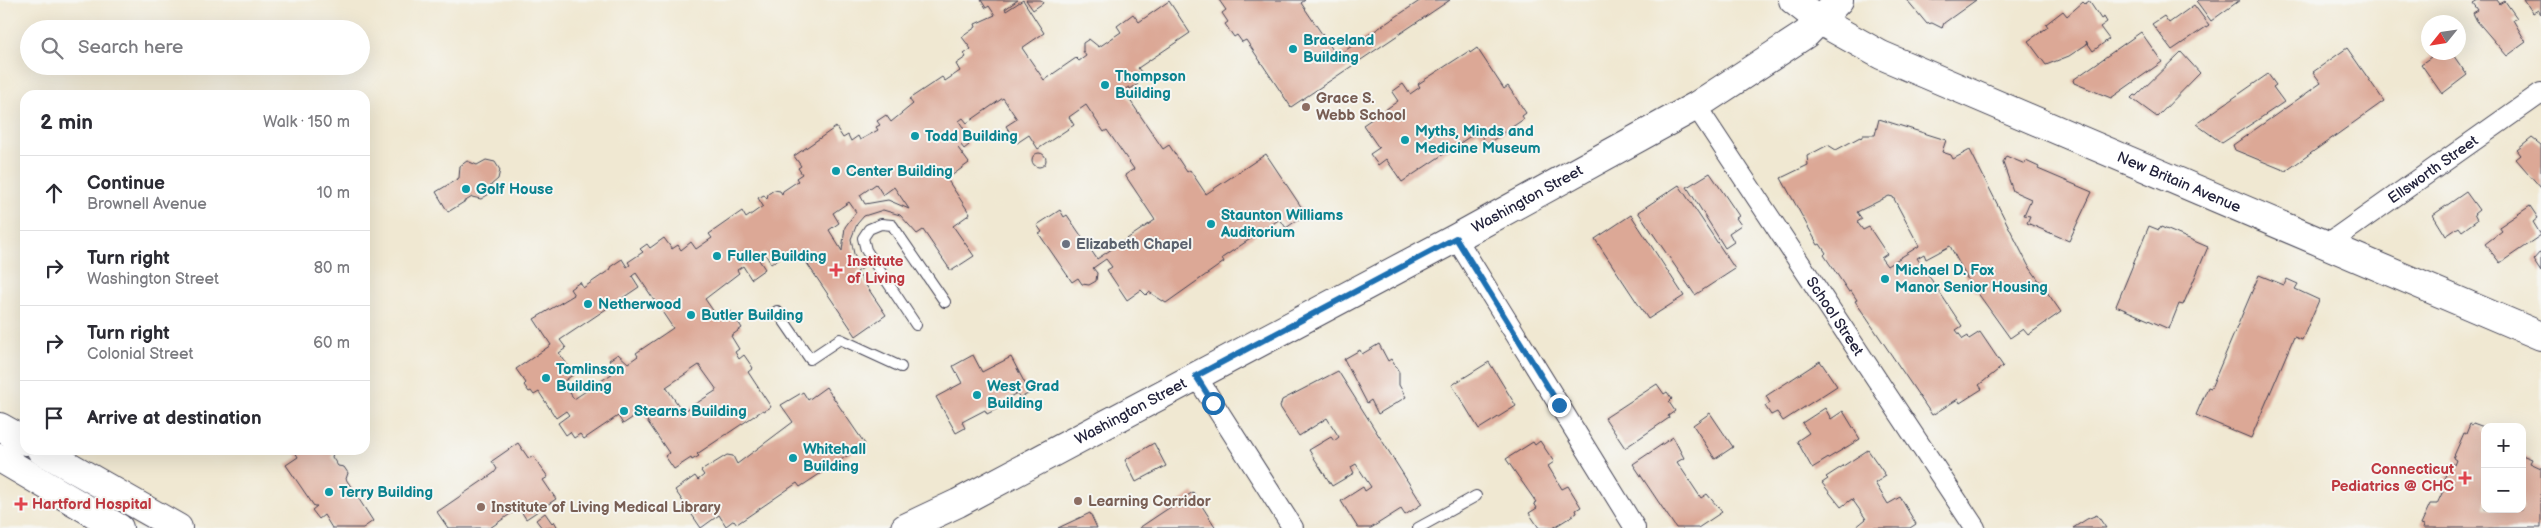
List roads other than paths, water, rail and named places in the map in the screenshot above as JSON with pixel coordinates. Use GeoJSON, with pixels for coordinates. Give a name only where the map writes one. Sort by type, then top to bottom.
{"type":"FeatureCollection","features":[{"type":"Feature","properties":{"kind":"main road","name":"New Britain Avenue"},"geometry":{"type":"LineString","coordinates":[[1793,0],[1820,21],[1881,54],[2541,336]]}},
{"type":"Feature","properties":{"kind":"main road","name":"Washington Street"},"geometry":{"type":"LineString","coordinates":[[905,528],[958,503],[1456,238],[1696,106],[1806,34],[1839,0]]}},
{"type":"Feature","properties":{"kind":"main road"},"geometry":{"type":"LineString","coordinates":[[0,427],[20,438]]}},
{"type":"Feature","properties":{"kind":"main road"},"geometry":{"type":"LineString","coordinates":[[50,455],[178,528]]}},
{"type":"Feature","properties":{"kind":"main road"},"geometry":{"type":"LineString","coordinates":[[0,458],[119,528]]}},
{"type":"Feature","properties":{"kind":"street","name":"Ellsworth Street"},"geometry":{"type":"LineString","coordinates":[[2326,245],[2541,93]]}},
{"type":"Feature","properties":{"kind":"street","name":"School Street"},"geometry":{"type":"LineString","coordinates":[[1696,106],[1975,528]]}},
{"type":"Feature","properties":{"kind":"street"},"geometry":{"type":"LineString","coordinates":[[1456,238],[1635,528]]}},
{"type":"Feature","properties":{"kind":"street"},"geometry":{"type":"LineString","coordinates":[[1196,376],[1293,528]]}},
{"type":"Feature","properties":{"kind":"lane"},"geometry":{"type":"LineString","coordinates":[[916,325],[866,250],[863,238],[868,228],[881,224],[892,225],[944,302]]}},
{"type":"Feature","properties":{"kind":"lane"},"geometry":{"type":"LineString","coordinates":[[777,311],[810,360],[840,339],[901,367]]}},
{"type":"Feature","properties":{"kind":"lane"},"geometry":{"type":"LineString","coordinates":[[1418,528],[1476,496]]}},
{"type":"Feature","properties":{"kind":"place","name":"Braceland Building"},"geometry":{"type":"Point","coordinates":[1293,49]}},
{"type":"Feature","properties":{"kind":"place","name":"Thompson Building"},"geometry":{"type":"Point","coordinates":[1105,85]}},
{"type":"Feature","properties":{"kind":"place","name":"Grace S. Webb School"},"geometry":{"type":"Point","coordinates":[1306,107]}},
{"type":"Feature","properties":{"kind":"place","name":"Todd Building"},"geometry":{"type":"Point","coordinates":[915,136]}},
{"type":"Feature","properties":{"kind":"place","name":"Myths, Minds and Medicine Museum"},"geometry":{"type":"Point","coordinates":[1405,140]}},
{"type":"Feature","properties":{"kind":"place","name":"Center Building"},"geometry":{"type":"Point","coordinates":[836,171]}},
{"type":"Feature","properties":{"kind":"place","name":"Golf House"},"geometry":{"type":"Point","coordinates":[466,189]}},
{"type":"Feature","properties":{"kind":"place","name":"Staunton Williams Auditorium"},"geometry":{"type":"Point","coordinates":[1211,224]}},
{"type":"Feature","properties":{"kind":"place","name":"Elizabeth Chapel"},"geometry":{"type":"Point","coordinates":[1066,244]}},
{"type":"Feature","properties":{"kind":"place","name":"Fuller Building"},"geometry":{"type":"Point","coordinates":[717,256]}},
{"type":"Feature","properties":{"kind":"place","name":"Institute of Living"},"geometry":{"type":"Point","coordinates":[836,270]}},
{"type":"Feature","properties":{"kind":"place","name":"Michael D. Fox Manor Senior Housing"},"geometry":{"type":"Point","coordinates":[1885,279]}},
{"type":"Feature","properties":{"kind":"place","name":"Netherwood"},"geometry":{"type":"Point","coordinates":[588,304]}},
{"type":"Feature","properties":{"kind":"place","name":"Butler Building"},"geometry":{"type":"Point","coordinates":[691,315]}},
{"type":"Feature","properties":{"kind":"place","name":"Tomlinson Building"},"geometry":{"type":"Point","coordinates":[546,378]}},
{"type":"Feature","properties":{"kind":"place","name":"West Grad Building"},"geometry":{"type":"Point","coordinates":[977,395]}},
{"type":"Feature","properties":{"kind":"place","name":"Stearns Building"},"geometry":{"type":"Point","coordinates":[624,411]}},
{"type":"Feature","properties":{"kind":"place","name":"Whitehall Building"},"geometry":{"type":"Point","coordinates":[793,458]}},
{"type":"Feature","properties":{"kind":"place","name":"Connecticut Pediatrics @ CHC"},"geometry":{"type":"Point","coordinates":[2465,478]}},
{"type":"Feature","properties":{"kind":"place","name":"Terry Building"},"geometry":{"type":"Point","coordinates":[329,492]}},
{"type":"Feature","properties":{"kind":"place","name":"Learning Corridor"},"geometry":{"type":"Point","coordinates":[1078,501]}},
{"type":"Feature","properties":{"kind":"place","name":"Hartford Hospital"},"geometry":{"type":"Point","coordinates":[21,504]}},
{"type":"Feature","properties":{"kind":"place","name":"Institute of Living Medical Library"},"geometry":{"type":"Point","coordinates":[481,507]}}]}
